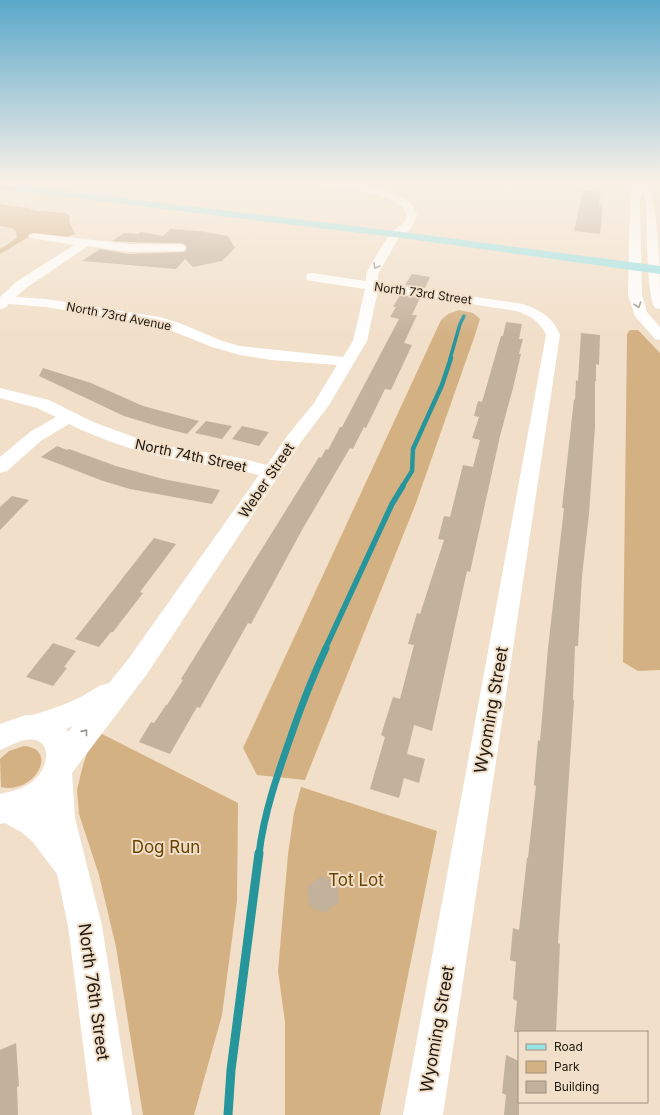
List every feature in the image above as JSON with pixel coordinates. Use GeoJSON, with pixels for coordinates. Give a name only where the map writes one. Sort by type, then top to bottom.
{"type":"FeatureCollection","features":[{"type":"Feature","properties":{"kind":"main road"},"geometry":{"type":"LineString","coordinates":[[396,232],[658,266]]}},
{"type":"Feature","properties":{"kind":"street"},"geometry":{"type":"LineString","coordinates":[[636,232],[634,289],[637,305],[648,324],[660,336]]}},
{"type":"Feature","properties":{"kind":"street"},"geometry":{"type":"LineString","coordinates":[[657,232],[658,266],[656,287],[660,305]]}},
{"type":"Feature","properties":{"kind":"street"},"geometry":{"type":"LineString","coordinates":[[403,249],[404,233]]}},
{"type":"Feature","properties":{"kind":"street","name":"Weber Street"},"geometry":{"type":"LineString","coordinates":[[5,809],[16,807],[36,797],[45,790],[55,778],[59,768],[83,734],[138,666],[302,427],[321,405],[362,335],[378,281],[372,274],[375,267],[404,233]]}},
{"type":"Feature","properties":{"kind":"street"},"geometry":{"type":"LineString","coordinates":[[34,236],[136,249],[180,248]]}},
{"type":"Feature","properties":{"kind":"street"},"geometry":{"type":"LineString","coordinates":[[2,303],[21,285],[85,243]]}},
{"type":"Feature","properties":{"kind":"street","name":"North 73rd Street"},"geometry":{"type":"LineString","coordinates":[[312,277],[378,281],[507,304],[534,312]]}},
{"type":"Feature","properties":{"kind":"street","name":"North 73rd Avenue"},"geometry":{"type":"LineString","coordinates":[[2,303],[46,303],[160,321],[177,327],[204,340],[226,347],[250,352],[347,362]]}},
{"type":"Feature","properties":{"kind":"street","name":"Wyoming Street"},"geometry":{"type":"LineString","coordinates":[[423,1115],[553,342],[553,335],[548,324],[534,312]]}},
{"type":"Feature","properties":{"kind":"street","name":"North 74th Street"},"geometry":{"type":"LineString","coordinates":[[0,393],[33,400],[111,436],[148,447],[187,456],[240,464],[272,472]]}},
{"type":"Feature","properties":{"kind":"street"},"geometry":{"type":"LineString","coordinates":[[0,467],[36,436],[68,417]]}},
{"type":"Feature","properties":{"kind":"street","name":"Weber Street"},"geometry":{"type":"LineString","coordinates":[[15,728],[78,712],[97,702],[138,666]]}},
{"type":"Feature","properties":{"kind":"street","name":"North 76th Street"},"geometry":{"type":"LineString","coordinates":[[15,728],[46,730],[54,735],[60,744],[62,754],[59,768],[60,818],[85,926],[112,1115]]}},
{"type":"Feature","properties":{"kind":"street","name":"North 76th Street"},"geometry":{"type":"LineString","coordinates":[[5,809],[32,820],[43,830],[72,870]]}},
{"type":"Feature","properties":{"kind":"green space"},"geometry":{"type":"Polygon","coordinates":[[[16,232],[74,232],[75,234],[68,237],[55,237],[34,234],[0,254],[0,249],[17,238],[16,232]]]}},
{"type":"Feature","properties":{"kind":"green space"},"geometry":{"type":"Polygon","coordinates":[[[459,310],[473,313],[480,319],[475,335],[416,503],[305,780],[257,775],[243,748],[441,320],[448,314],[459,310]]]}},
{"type":"Feature","properties":{"kind":"green space"},"geometry":{"type":"Polygon","coordinates":[[[630,330],[638,330],[660,353],[660,670],[638,671],[623,662],[627,334],[630,330]]]}},
{"type":"Feature","properties":{"kind":"green space","name":"Dog Run"},"geometry":{"type":"Polygon","coordinates":[[[100,733],[238,803],[237,901],[222,1015],[194,1115],[143,1115],[116,947],[99,875],[79,814],[77,790],[82,769],[87,753],[100,733]]]}},
{"type":"Feature","properties":{"kind":"green space"},"geometry":{"type":"Polygon","coordinates":[[[24,746],[35,749],[40,755],[41,762],[38,771],[24,784],[13,788],[1,787],[0,759],[9,751],[24,746]]]}},
{"type":"Feature","properties":{"kind":"green space","name":"Tot Lot"},"geometry":{"type":"Polygon","coordinates":[[[301,787],[437,831],[380,1115],[285,1115],[285,1022],[278,971],[288,854],[294,813],[301,787]]]}},
{"type":"Feature","properties":{"kind":"building"},"geometry":{"type":"Polygon","coordinates":[[[141,232],[163,236],[167,232],[205,232],[228,236],[235,248],[222,261],[193,267],[185,259],[176,269],[82,261],[100,249],[128,254],[185,252],[187,247],[180,243],[112,241],[124,233],[138,234],[141,232]]]}},
{"type":"Feature","properties":{"kind":"building"},"geometry":{"type":"Polygon","coordinates":[[[583,232],[600,232],[600,234],[583,232]]]}},
{"type":"Feature","properties":{"kind":"building"},"geometry":{"type":"Polygon","coordinates":[[[412,274],[430,277],[425,288],[405,285],[412,274]]]}},
{"type":"Feature","properties":{"kind":"building"},"geometry":{"type":"Polygon","coordinates":[[[400,295],[420,298],[412,315],[417,315],[404,343],[412,345],[391,390],[385,389],[366,428],[364,427],[353,449],[350,448],[302,530],[251,624],[248,623],[200,708],[197,707],[170,754],[139,742],[151,722],[154,723],[167,705],[183,680],[181,679],[319,457],[321,458],[326,449],[328,450],[340,427],[342,427],[399,319],[390,317],[396,307],[393,307],[400,295]]]}},
{"type":"Feature","properties":{"kind":"building"},"geometry":{"type":"Polygon","coordinates":[[[506,322],[522,324],[519,339],[523,339],[519,354],[521,354],[500,436],[470,572],[467,571],[432,731],[414,725],[407,754],[425,759],[419,783],[404,778],[399,798],[370,789],[385,737],[381,735],[393,697],[400,699],[414,645],[408,644],[417,613],[420,614],[444,540],[438,539],[444,516],[450,517],[463,465],[473,467],[480,440],[472,438],[479,417],[474,416],[478,401],[482,402],[506,322]]]}},
{"type":"Feature","properties":{"kind":"building"},"geometry":{"type":"Polygon","coordinates":[[[581,333],[600,335],[599,365],[596,364],[595,427],[589,514],[582,576],[578,646],[575,646],[574,700],[558,943],[560,944],[556,1031],[514,1032],[517,1001],[513,999],[516,962],[510,960],[513,928],[519,930],[528,858],[536,786],[534,785],[538,740],[540,741],[548,648],[564,508],[562,508],[576,380],[578,381],[581,333]]]}},
{"type":"Feature","properties":{"kind":"building"},"geometry":{"type":"Polygon","coordinates":[[[43,368],[91,383],[143,406],[199,421],[187,434],[124,416],[39,376],[43,368]]]}},
{"type":"Feature","properties":{"kind":"building"},"geometry":{"type":"Polygon","coordinates":[[[206,421],[232,426],[222,439],[195,433],[206,421]]]}},
{"type":"Feature","properties":{"kind":"building"},"geometry":{"type":"Polygon","coordinates":[[[242,426],[269,432],[259,446],[232,439],[242,426]]]}},
{"type":"Feature","properties":{"kind":"building"},"geometry":{"type":"Polygon","coordinates":[[[57,446],[116,466],[163,479],[220,490],[212,504],[130,489],[103,481],[41,457],[57,446]]]}},
{"type":"Feature","properties":{"kind":"building"},"geometry":{"type":"Polygon","coordinates":[[[12,496],[29,500],[0,530],[0,507],[12,496]]]}},
{"type":"Feature","properties":{"kind":"building"},"geometry":{"type":"Polygon","coordinates":[[[154,538],[176,544],[140,592],[143,593],[113,632],[111,632],[99,647],[75,639],[154,538]]]}},
{"type":"Feature","properties":{"kind":"building"},"geometry":{"type":"Polygon","coordinates":[[[53,643],[76,651],[64,667],[67,668],[53,686],[26,677],[53,643]]]}},
{"type":"Feature","properties":{"kind":"building"},"geometry":{"type":"Polygon","coordinates":[[[321,876],[337,883],[339,902],[325,913],[309,906],[307,887],[321,876]]]}},
{"type":"Feature","properties":{"kind":"building"},"geometry":{"type":"Polygon","coordinates":[[[16,1043],[19,1086],[17,1087],[18,1115],[0,1115],[0,1050],[16,1043]]]}},
{"type":"Feature","properties":{"kind":"building"},"geometry":{"type":"Polygon","coordinates":[[[506,1055],[518,1061],[519,1115],[504,1115],[506,1095],[502,1093],[506,1055]]]}},
{"type":"Feature","properties":{"kind":"waterway"},"geometry":{"type":"LineString","coordinates":[[450,359],[460,324],[464,316]]}},
{"type":"Feature","properties":{"kind":"waterway"},"geometry":{"type":"LineString","coordinates":[[402,487],[412,471],[413,449],[442,385],[451,358]]}},
{"type":"Feature","properties":{"kind":"waterway"},"geometry":{"type":"LineString","coordinates":[[325,649],[392,504],[403,486]]}},
{"type":"Feature","properties":{"kind":"waterway"},"geometry":{"type":"LineString","coordinates":[[259,854],[264,823],[277,778],[304,701],[326,648]]}},
{"type":"Feature","properties":{"kind":"waterway"},"geometry":{"type":"LineString","coordinates":[[228,1115],[231,1070],[259,853]]}}]}
